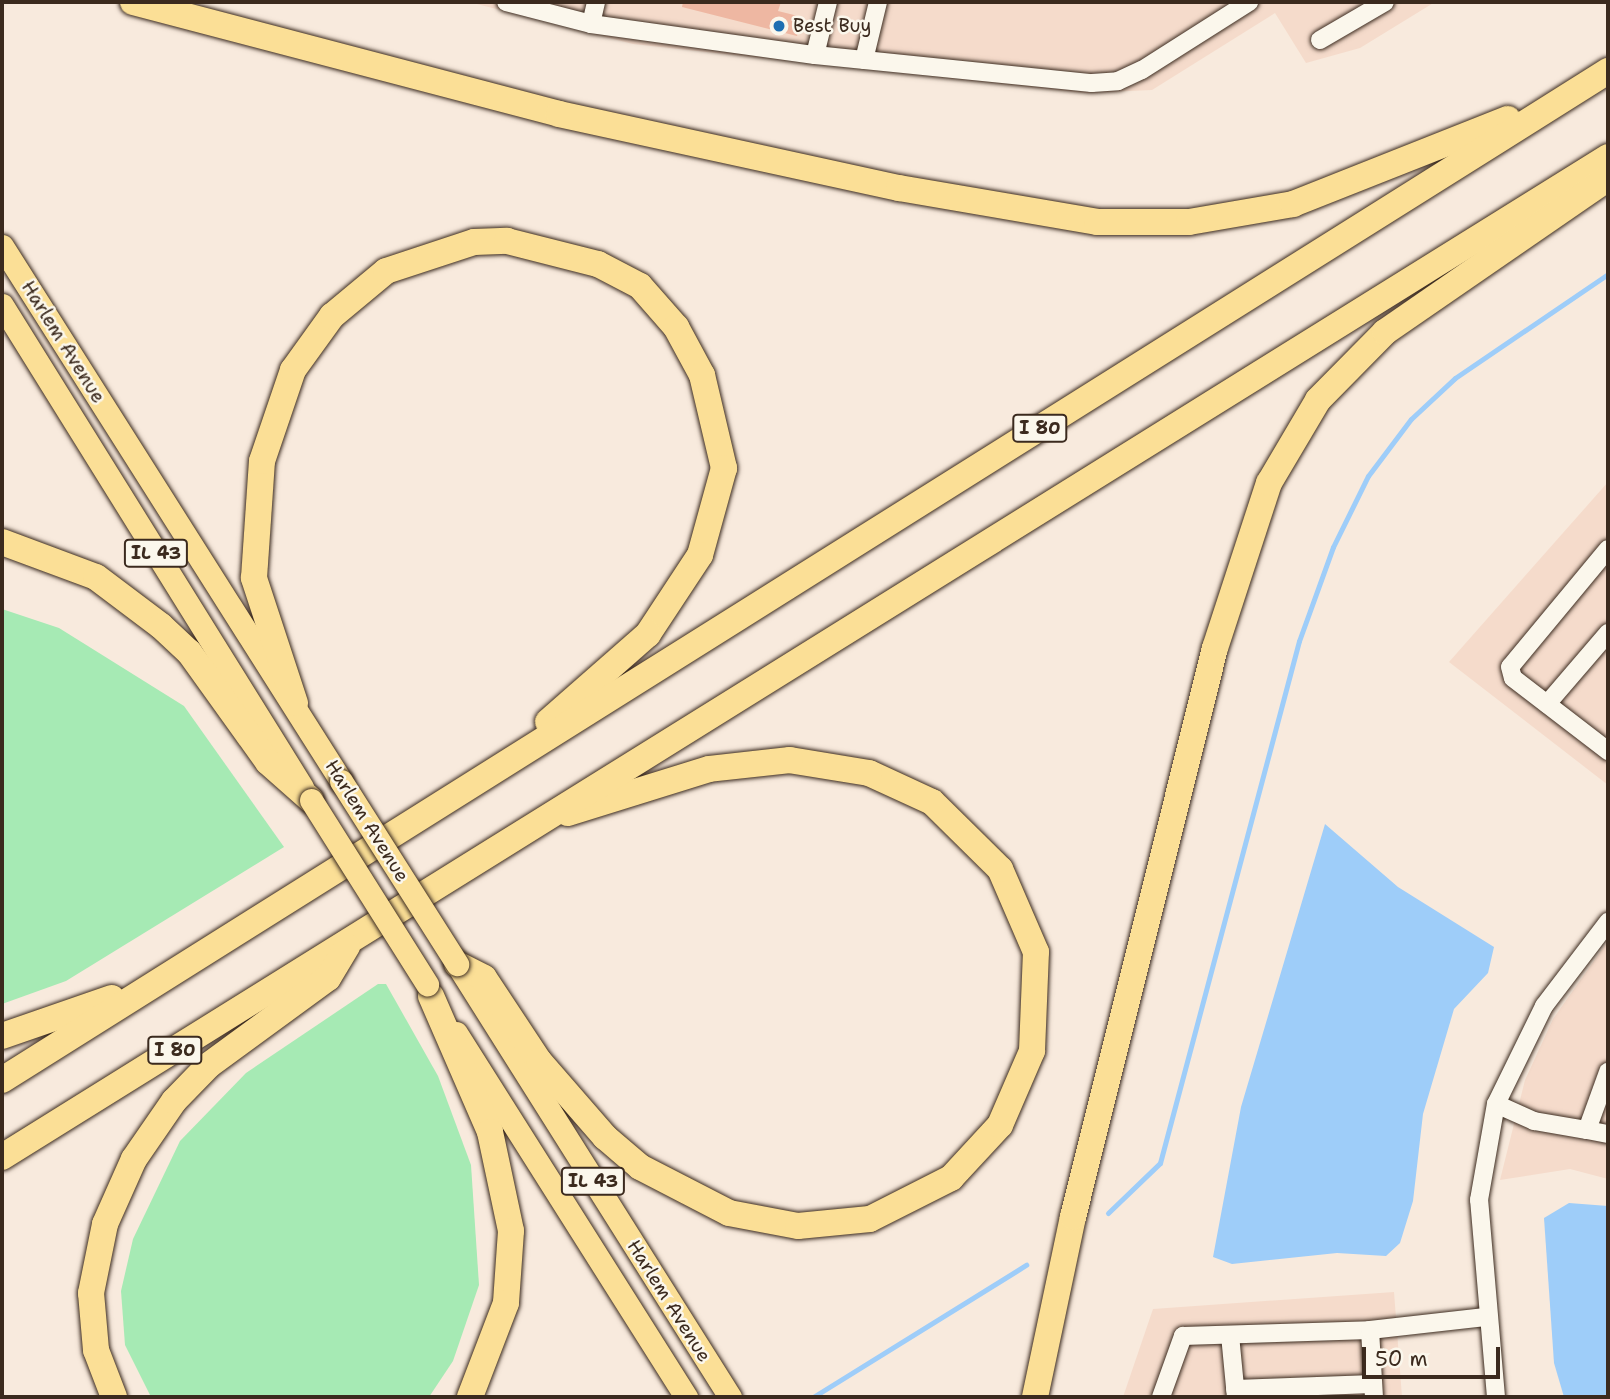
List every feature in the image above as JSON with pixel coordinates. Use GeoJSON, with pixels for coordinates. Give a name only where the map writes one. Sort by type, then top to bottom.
{"type":"FeatureCollection","features":[{"type":"Feature","properties":{"kind":"highway"},"geometry":{"type":"LineString","coordinates":[[133,2],[559,114],[899,188],[1097,222],[1189,222],[1331,194],[1597,78]]}},
{"type":"Feature","properties":{"kind":"highway","name":"I 80"},"geometry":{"type":"LineString","coordinates":[[2,1080],[1597,78]]}},
{"type":"Feature","properties":{"kind":"highway","name":"I 80"},"geometry":{"type":"LineString","coordinates":[[2,1157],[349,943],[532,823],[1608,157]]}},
{"type":"Feature","properties":{"kind":"highway"},"geometry":{"type":"LineString","coordinates":[[1034,1397],[1073,1217],[1215,648],[1269,483],[1318,400],[1385,332],[1608,178]]}},
{"type":"Feature","properties":{"kind":"highway"},"geometry":{"type":"LineString","coordinates":[[295,703],[254,578],[262,461],[293,370],[332,316],[386,271],[422,256],[508,241],[598,264],[640,286],[676,327],[702,375],[723,468],[700,555],[648,634],[493,772]]}},
{"type":"Feature","properties":{"kind":"highway"},"geometry":{"type":"LineString","coordinates":[[2,542],[74,566],[152,618],[189,652],[268,762],[311,800]]}},
{"type":"Feature","properties":{"kind":"highway"},"geometry":{"type":"LineString","coordinates":[[457,964],[484,978],[554,1080],[605,1137],[663,1181],[749,1219],[825,1226],[898,1210],[966,1164],[1014,1099],[1037,1021],[1036,952],[1000,869],[957,822],[917,793],[821,763],[762,761],[709,769],[532,823]]}},
{"type":"Feature","properties":{"kind":"highway"},"geometry":{"type":"LineString","coordinates":[[114,1397],[96,1350],[90,1293],[105,1224],[134,1159],[174,1101],[209,1065],[328,978],[349,943]]}},
{"type":"Feature","properties":{"kind":"highway"},"geometry":{"type":"LineString","coordinates":[[2,1036],[166,977]]}},
{"type":"Feature","properties":{"kind":"highway"},"geometry":{"type":"LineString","coordinates":[[429,990],[490,1132],[511,1231],[506,1303],[470,1397]]}},
{"type":"Feature","properties":{"kind":"main road","name":"Harlem Avenue"},"geometry":{"type":"LineString","coordinates":[[2,246],[295,703],[341,781],[730,1397]]}},
{"type":"Feature","properties":{"kind":"main road","name":"Harlem Avenue"},"geometry":{"type":"LineString","coordinates":[[2,305],[686,1397]]}},
{"type":"Feature","properties":{"kind":"street"},"geometry":{"type":"LineString","coordinates":[[506,2],[591,24],[815,55],[1118,81],[1250,2]]}},
{"type":"Feature","properties":{"kind":"street"},"geometry":{"type":"LineString","coordinates":[[591,24],[596,2]]}},
{"type":"Feature","properties":{"kind":"street"},"geometry":{"type":"LineString","coordinates":[[815,55],[828,2]]}},
{"type":"Feature","properties":{"kind":"street"},"geometry":{"type":"LineString","coordinates":[[864,60],[878,2]]}},
{"type":"Feature","properties":{"kind":"street"},"geometry":{"type":"LineString","coordinates":[[1320,40],[1385,2]]}},
{"type":"Feature","properties":{"kind":"street"},"geometry":{"type":"LineString","coordinates":[[1608,549],[1510,667],[1513,678],[1608,751]]}},
{"type":"Feature","properties":{"kind":"street"},"geometry":{"type":"LineString","coordinates":[[1547,704],[1608,633]]}},
{"type":"Feature","properties":{"kind":"street"},"geometry":{"type":"LineString","coordinates":[[1496,1397],[1485,1317],[1479,1200],[1496,1104],[1544,1006],[1608,922]]}},
{"type":"Feature","properties":{"kind":"street"},"geometry":{"type":"LineString","coordinates":[[1587,1129],[1608,1072]]}},
{"type":"Feature","properties":{"kind":"street"},"geometry":{"type":"LineString","coordinates":[[1496,1104],[1534,1121],[1608,1134]]}},
{"type":"Feature","properties":{"kind":"street"},"geometry":{"type":"LineString","coordinates":[[1167,1393],[1183,1336],[1370,1330],[1485,1317]]}},
{"type":"Feature","properties":{"kind":"street"},"geometry":{"type":"LineString","coordinates":[[1230,1335],[1236,1393],[1374,1391],[1370,1330]]}},
{"type":"Feature","properties":{"kind":"shaded area"},"geometry":{"type":"Polygon","coordinates":[[[469,2],[1435,2],[1360,48],[1306,63],[1275,13],[1152,90],[1085,93],[633,44],[469,2]]]}},
{"type":"Feature","properties":{"kind":"shaded area"},"geometry":{"type":"Polygon","coordinates":[[[1608,482],[1608,785],[1449,662],[1608,482]]]}},
{"type":"Feature","properties":{"kind":"shaded area"},"geometry":{"type":"Polygon","coordinates":[[[1608,941],[1608,1179],[1570,1169],[1500,1180],[1525,1080],[1553,1019],[1608,941]]]}},
{"type":"Feature","properties":{"kind":"shaded area"},"geometry":{"type":"Polygon","coordinates":[[[1394,1292],[1402,1397],[1123,1397],[1153,1309],[1394,1292]]]}},
{"type":"Feature","properties":{"kind":"green space"},"geometry":{"type":"Polygon","coordinates":[[[2,609],[59,628],[184,706],[284,847],[66,981],[2,1004],[2,609]]]}},
{"type":"Feature","properties":{"kind":"green space"},"geometry":{"type":"Polygon","coordinates":[[[378,984],[386,984],[438,1076],[471,1165],[479,1285],[453,1361],[429,1397],[151,1397],[125,1345],[121,1291],[133,1239],[180,1141],[246,1073],[378,984]]]}},
{"type":"Feature","properties":{"kind":"water"},"geometry":{"type":"Polygon","coordinates":[[[1325,824],[1398,887],[1494,947],[1488,973],[1454,1009],[1423,1114],[1413,1201],[1400,1243],[1386,1256],[1337,1253],[1232,1264],[1213,1257],[1241,1107],[1325,824]]]}},
{"type":"Feature","properties":{"kind":"water"},"geometry":{"type":"Polygon","coordinates":[[[1569,1203],[1608,1206],[1608,1397],[1564,1397],[1554,1363],[1544,1218],[1569,1203]]]}},
{"type":"Feature","properties":{"kind":"building","name":"Best Buy"},"geometry":{"type":"Polygon","coordinates":[[[683,2],[781,2],[778,11],[802,17],[797,36],[682,7],[683,2]]]}},
{"type":"Feature","properties":{"kind":"waterway"},"geometry":{"type":"LineString","coordinates":[[1108,1213],[1160,1163],[1299,641],[1333,547],[1368,476],[1411,419],[1455,378],[1608,274]]}},
{"type":"Feature","properties":{"kind":"waterway"},"geometry":{"type":"LineString","coordinates":[[813,1397],[1026,1265]]}},
{"type":"Feature","properties":{"kind":"place","name":"Best Buy"},"geometry":{"type":"Point","coordinates":[779,26]}}]}
